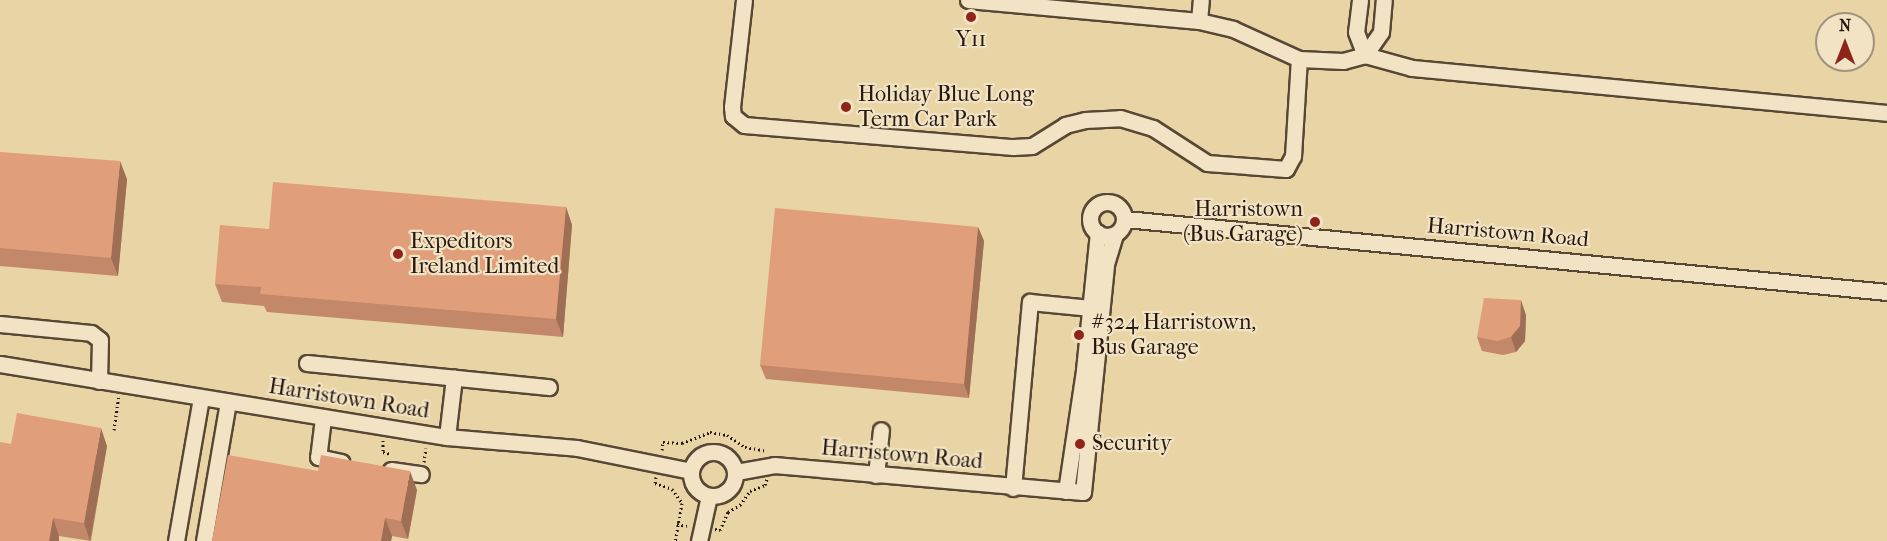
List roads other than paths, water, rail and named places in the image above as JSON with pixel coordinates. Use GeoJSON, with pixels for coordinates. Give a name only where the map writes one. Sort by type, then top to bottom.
{"type":"FeatureCollection","features":[{"type":"Feature","properties":{"kind":"street"},"geometry":{"type":"LineString","coordinates":[[744,0],[732,107],[733,116],[744,124],[1013,147],[1032,146],[1065,125],[1085,120],[1120,118],[1153,128],[1207,163],[1286,169],[1293,156],[1299,59]]}},
{"type":"Feature","properties":{"kind":"street"},"geometry":{"type":"LineString","coordinates":[[968,0],[1199,21],[1233,30],[1299,59],[1343,61],[1365,55],[1412,68],[1887,112]]}},
{"type":"Feature","properties":{"kind":"street"},"geometry":{"type":"LineString","coordinates":[[1199,21],[1201,0]]}},
{"type":"Feature","properties":{"kind":"street"},"geometry":{"type":"LineString","coordinates":[[1360,0],[1356,32],[1365,55]]}},
{"type":"Feature","properties":{"kind":"street"},"geometry":{"type":"LineString","coordinates":[[1365,55],[1381,32],[1384,0]]}},
{"type":"Feature","properties":{"kind":"street"},"geometry":{"type":"LineString","coordinates":[[1065,491],[1091,308],[1098,233],[1090,216],[1100,203],[1117,204],[1125,219]]}},
{"type":"Feature","properties":{"kind":"street","name":"Harristown Road"},"geometry":{"type":"LineString","coordinates":[[736,472],[774,465],[1013,488],[1083,492],[1106,264],[1115,234],[1125,219],[1887,292]]}},
{"type":"Feature","properties":{"kind":"street"},"geometry":{"type":"LineString","coordinates":[[1098,233],[1115,234]]}},
{"type":"Feature","properties":{"kind":"street"},"geometry":{"type":"LineString","coordinates":[[1013,488],[1030,302],[1091,308]]}},
{"type":"Feature","properties":{"kind":"street"},"geometry":{"type":"LineString","coordinates":[[0,324],[91,333],[100,340],[99,381]]}},
{"type":"Feature","properties":{"kind":"street"},"geometry":{"type":"LineString","coordinates":[[307,363],[549,387]]}},
{"type":"Feature","properties":{"kind":"street","name":"Harristown Road"},"geometry":{"type":"LineString","coordinates":[[0,364],[385,428],[447,437],[577,448],[691,471]]}},
{"type":"Feature","properties":{"kind":"street"},"geometry":{"type":"LineString","coordinates":[[447,437],[453,377]]}},
{"type":"Feature","properties":{"kind":"street"},"geometry":{"type":"LineString","coordinates":[[176,541],[201,398]]}},
{"type":"Feature","properties":{"kind":"street"},"geometry":{"type":"LineString","coordinates":[[204,541],[228,402]]}},
{"type":"Feature","properties":{"kind":"street"},"geometry":{"type":"LineString","coordinates":[[323,418],[318,457],[352,464]]}},
{"type":"Feature","properties":{"kind":"street"},"geometry":{"type":"LineString","coordinates":[[876,475],[881,430]]}},
{"type":"Feature","properties":{"kind":"street"},"geometry":{"type":"LineString","coordinates":[[712,452],[728,458],[736,472],[729,490],[709,496],[696,488],[691,471],[698,458],[712,452]]}},
{"type":"Feature","properties":{"kind":"street"},"geometry":{"type":"LineString","coordinates":[[375,467],[420,466]]}},
{"type":"Feature","properties":{"kind":"street"},"geometry":{"type":"LineString","coordinates":[[699,541],[709,496]]}},
{"type":"Feature","properties":{"kind":"place","name":"Y11"},"geometry":{"type":"Point","coordinates":[971,17]}},
{"type":"Feature","properties":{"kind":"place","name":"Holiday Blue Long Term Car Park"},"geometry":{"type":"Point","coordinates":[846,107]}},
{"type":"Feature","properties":{"kind":"place","name":"Harristown (Bus Garage)"},"geometry":{"type":"Point","coordinates":[1315,222]}},
{"type":"Feature","properties":{"kind":"place","name":"Expeditors Ireland Limited"},"geometry":{"type":"Point","coordinates":[398,254]}},
{"type":"Feature","properties":{"kind":"place","name":"#324 Harristown, Bus Garage"},"geometry":{"type":"Point","coordinates":[1079,335]}},
{"type":"Feature","properties":{"kind":"place","name":"Security"},"geometry":{"type":"Point","coordinates":[1080,444]}}]}
